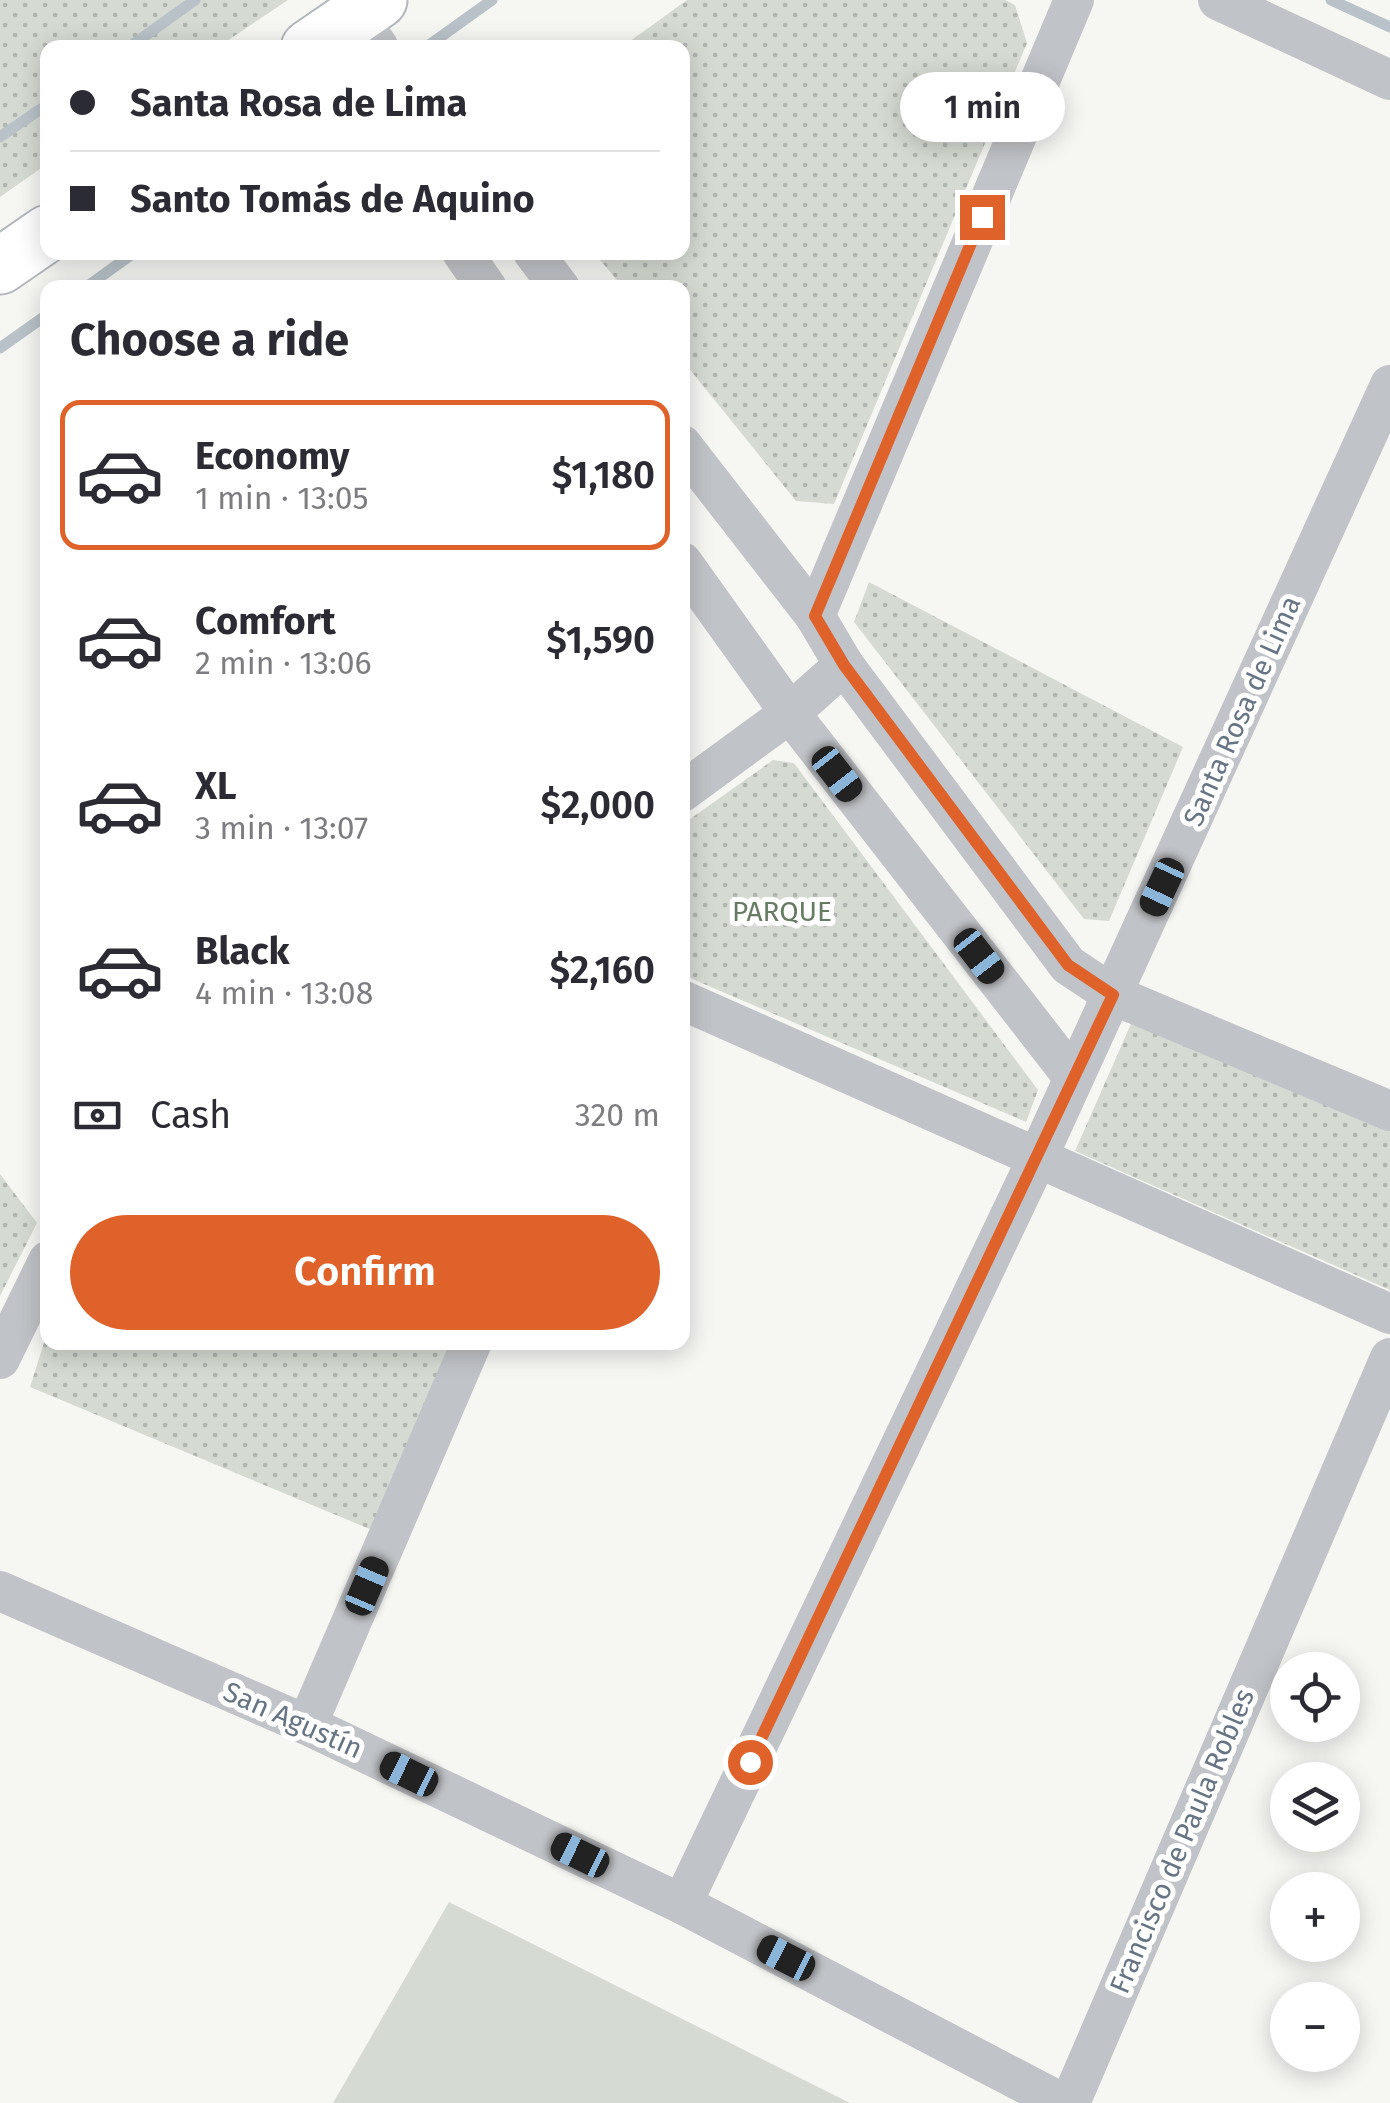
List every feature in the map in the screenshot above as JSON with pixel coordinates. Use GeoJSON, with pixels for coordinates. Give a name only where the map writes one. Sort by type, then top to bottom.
{"type":"FeatureCollection","features":[{"type":"Feature","properties":{"kind":"main road"},"geometry":{"type":"LineString","coordinates":[[0,266],[40,238]]}},
{"type":"Feature","properties":{"kind":"street"},"geometry":{"type":"LineString","coordinates":[[815,616],[1074,0]]}},
{"type":"Feature","properties":{"kind":"street"},"geometry":{"type":"LineString","coordinates":[[1218,0],[1390,80]]}},
{"type":"Feature","properties":{"kind":"street"},"geometry":{"type":"LineString","coordinates":[[538,260],[554,280]]}},
{"type":"Feature","properties":{"kind":"street","name":"Santa Rosa de Lima"},"geometry":{"type":"LineString","coordinates":[[682,1904],[1038,1159],[1390,385]]}},
{"type":"Feature","properties":{"kind":"street"},"geometry":{"type":"LineString","coordinates":[[690,455],[815,616],[844,665],[1068,965],[1113,995],[1390,1111]]}},
{"type":"Feature","properties":{"kind":"street"},"geometry":{"type":"LineString","coordinates":[[690,573],[790,713],[1074,1077]]}},
{"type":"Feature","properties":{"kind":"street"},"geometry":{"type":"LineString","coordinates":[[690,786],[790,713],[844,665]]}},
{"type":"Feature","properties":{"kind":"street"},"geometry":{"type":"LineString","coordinates":[[690,1004],[1390,1314]]}},
{"type":"Feature","properties":{"kind":"street"},"geometry":{"type":"LineString","coordinates":[[0,1358],[40,1278]]}},
{"type":"Feature","properties":{"kind":"street"},"geometry":{"type":"LineString","coordinates":[[307,1725],[469,1350]]}},
{"type":"Feature","properties":{"kind":"street","name":"Francisco de Paula Robles"},"geometry":{"type":"LineString","coordinates":[[1070,2103],[1390,1358]]}},
{"type":"Feature","properties":{"kind":"street","name":"San Agustín"},"geometry":{"type":"LineString","coordinates":[[0,1591],[307,1725],[682,1904],[1062,2103]]}},
{"type":"Feature","properties":{"kind":"green space"},"geometry":{"type":"Polygon","coordinates":[[[0,0],[288,0],[228,40],[40,40],[40,169],[0,197],[0,0]]]}},
{"type":"Feature","properties":{"kind":"green space"},"geometry":{"type":"Polygon","coordinates":[[[687,0],[1005,0],[1015,5],[1027,43],[834,504],[796,501],[690,370],[690,280],[617,280],[600,260],[690,260],[690,40],[632,40],[687,0]]]}},
{"type":"Feature","properties":{"kind":"green space"},"geometry":{"type":"Polygon","coordinates":[[[869,582],[1183,747],[1109,921],[1084,919],[854,622],[869,582]]]}},
{"type":"Feature","properties":{"kind":"green space","name":"PARQUE"},"geometry":{"type":"Polygon","coordinates":[[[773,760],[794,763],[1038,1090],[1026,1122],[690,978],[690,819],[773,760]]]}},
{"type":"Feature","properties":{"kind":"green space"},"geometry":{"type":"Polygon","coordinates":[[[1134,1017],[1390,1119],[1390,1290],[1075,1151],[1134,1017]]]}},
{"type":"Feature","properties":{"kind":"green space"},"geometry":{"type":"Polygon","coordinates":[[[0,1174],[37,1223],[0,1296],[0,1174]]]}},
{"type":"Feature","properties":{"kind":"green space"},"geometry":{"type":"Polygon","coordinates":[[[42,1350],[454,1350],[372,1530],[30,1387],[42,1350]]]}},
{"type":"Feature","properties":{"kind":"green space"},"geometry":{"type":"Polygon","coordinates":[[[449,1902],[850,2103],[333,2103],[449,1902]]]}},
{"type":"Feature","properties":{"kind":"waterway"},"geometry":{"type":"LineString","coordinates":[[139,40],[195,0]]}},
{"type":"Feature","properties":{"kind":"waterway"},"geometry":{"type":"LineString","coordinates":[[436,40],[492,0]]}},
{"type":"Feature","properties":{"kind":"waterway"},"geometry":{"type":"LineString","coordinates":[[1331,0],[1390,27]]}},
{"type":"Feature","properties":{"kind":"waterway"},"geometry":{"type":"LineString","coordinates":[[0,137],[40,110]]}},
{"type":"Feature","properties":{"kind":"waterway"},"geometry":{"type":"LineString","coordinates":[[96,280],[124,260]]}},
{"type":"Feature","properties":{"kind":"waterway"},"geometry":{"type":"LineString","coordinates":[[0,348],[40,320]]}},
{"type":"Feature","properties":{"kind":"route"},"geometry":{"type":"LineString","coordinates":[[750,1762],[1113,995],[1068,965],[844,665],[815,616],[982,217]]}}]}
